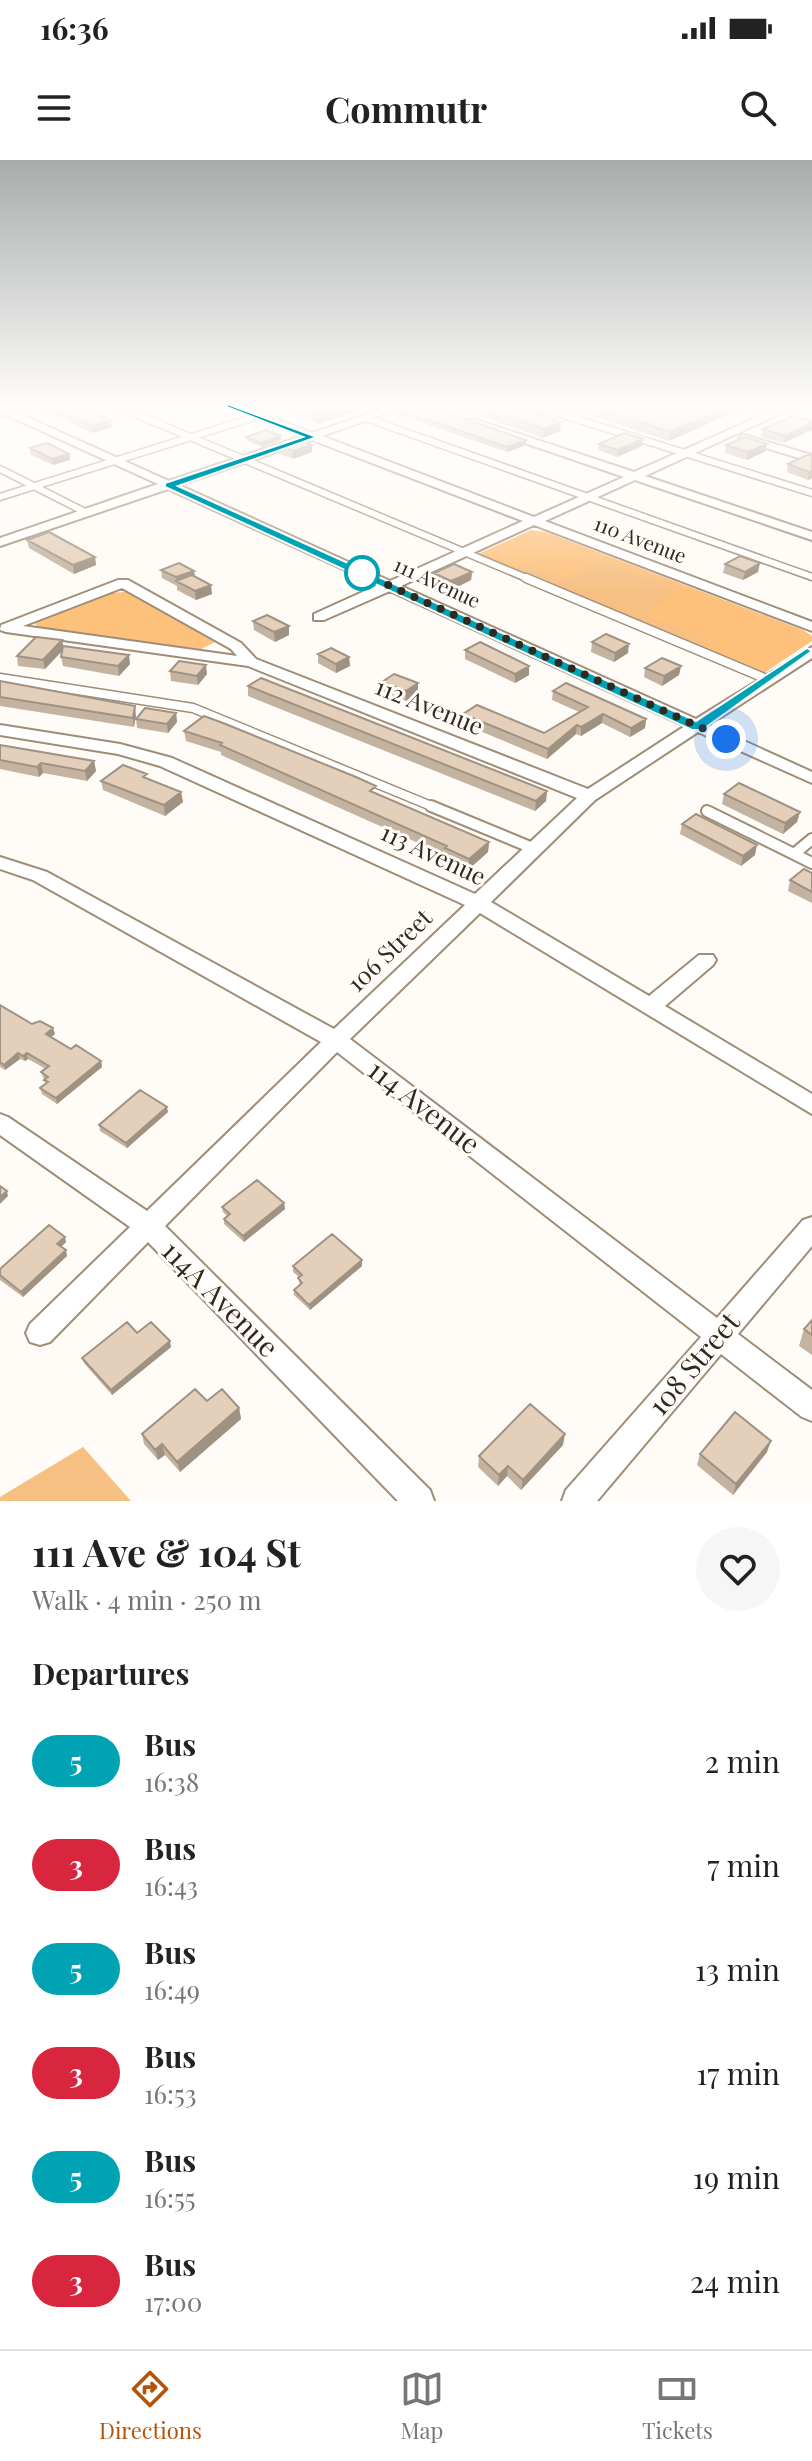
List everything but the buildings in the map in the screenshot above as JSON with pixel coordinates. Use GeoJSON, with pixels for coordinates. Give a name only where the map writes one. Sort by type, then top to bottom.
{"type":"FeatureCollection","features":[{"type":"Feature","properties":{"kind":"street","name":"111 Avenue"},"geometry":{"type":"LineString","coordinates":[[131,468],[812,778]]}},
{"type":"Feature","properties":{"kind":"street"},"geometry":{"type":"LineString","coordinates":[[0,542],[221,468]]}},
{"type":"Feature","properties":{"kind":"street","name":"110 Avenue"},"geometry":{"type":"LineString","coordinates":[[393,468],[812,627]]}},
{"type":"Feature","properties":{"kind":"street"},"geometry":{"type":"LineString","coordinates":[[610,468],[812,536]]}},
{"type":"Feature","properties":{"kind":"street"},"geometry":{"type":"LineString","coordinates":[[319,617],[654,468]]}},
{"type":"Feature","properties":{"kind":"street","name":"112 Avenue"},"geometry":{"type":"LineString","coordinates":[[3,629],[123,583],[236,646],[251,662]]}},
{"type":"Feature","properties":{"kind":"street","name":"112 Avenue"},"geometry":{"type":"LineString","coordinates":[[3,629],[251,662],[589,796]]}},
{"type":"Feature","properties":{"kind":"street","name":"106 Street"},"geometry":{"type":"LineString","coordinates":[[40,1333],[336,1040],[589,796],[812,651]]}},
{"type":"Feature","properties":{"kind":"street","name":"113 Avenue"},"geometry":{"type":"LineString","coordinates":[[0,730],[120,749],[166,762],[478,903],[812,1105]]}},
{"type":"Feature","properties":{"kind":"street","name":"114 Avenue"},"geometry":{"type":"LineString","coordinates":[[0,863],[64,889],[336,1040],[812,1407]]}},
{"type":"Feature","properties":{"kind":"street"},"geometry":{"type":"LineString","coordinates":[[651,1006],[706,960]]}},
{"type":"Feature","properties":{"kind":"street","name":"114A Avenue"},"geometry":{"type":"LineString","coordinates":[[0,1123],[149,1226],[419,1501]]}},
{"type":"Feature","properties":{"kind":"street","name":"108 Street"},"geometry":{"type":"LineString","coordinates":[[577,1501],[718,1333],[812,1228]]}},
{"type":"Feature","properties":{"kind":"lane"},"geometry":{"type":"LineString","coordinates":[[0,497],[92,468]]}},
{"type":"Feature","properties":{"kind":"lane"},"geometry":{"type":"LineString","coordinates":[[262,468],[769,680]]}},
{"type":"Feature","properties":{"kind":"lane"},"geometry":{"type":"LineString","coordinates":[[505,468],[812,577]]}},
{"type":"Feature","properties":{"kind":"lane"},"geometry":{"type":"LineString","coordinates":[[732,468],[812,493]]}},
{"type":"Feature","properties":{"kind":"lane"},"geometry":{"type":"LineString","coordinates":[[0,469],[87,513]]}},
{"type":"Feature","properties":{"kind":"lane"},"geometry":{"type":"LineString","coordinates":[[0,678],[193,708],[535,849]]}},
{"type":"Feature","properties":{"kind":"lane"},"geometry":{"type":"LineString","coordinates":[[707,811],[812,863]]}},
{"type":"Feature","properties":{"kind":"lane"},"geometry":{"type":"LineString","coordinates":[[794,854],[812,839]]}},
{"type":"Feature","properties":{"kind":"shaded area"},"geometry":{"type":"Polygon","coordinates":[[[531,530],[546,532],[803,630],[812,636],[812,641],[764,673],[476,555],[531,530]]]}},
{"type":"Feature","properties":{"kind":"shaded area"},"geometry":{"type":"Polygon","coordinates":[[[601,562],[667,583],[674,593],[643,615],[699,636],[704,644],[698,646],[534,579],[512,567],[525,565],[563,579],[601,562]]]}},
{"type":"Feature","properties":{"kind":"shaded area"},"geometry":{"type":"Polygon","coordinates":[[[126,592],[215,642],[201,649],[41,629],[35,624],[38,620],[111,593],[126,592]]]}},
{"type":"Feature","properties":{"kind":"shaded area"},"geometry":{"type":"Polygon","coordinates":[[[83,1447],[131,1501],[0,1501],[0,1497],[83,1447]]]}},
{"type":"Feature","properties":{"kind":"bus line","name":"5"},"geometry":{"type":"LineString","coordinates":[[221,468],[169,485],[697,727],[812,651]]}},
{"type":"Feature","properties":{"kind":"route"},"geometry":{"type":"LineString","coordinates":[[362,573],[726,739]]}}]}
